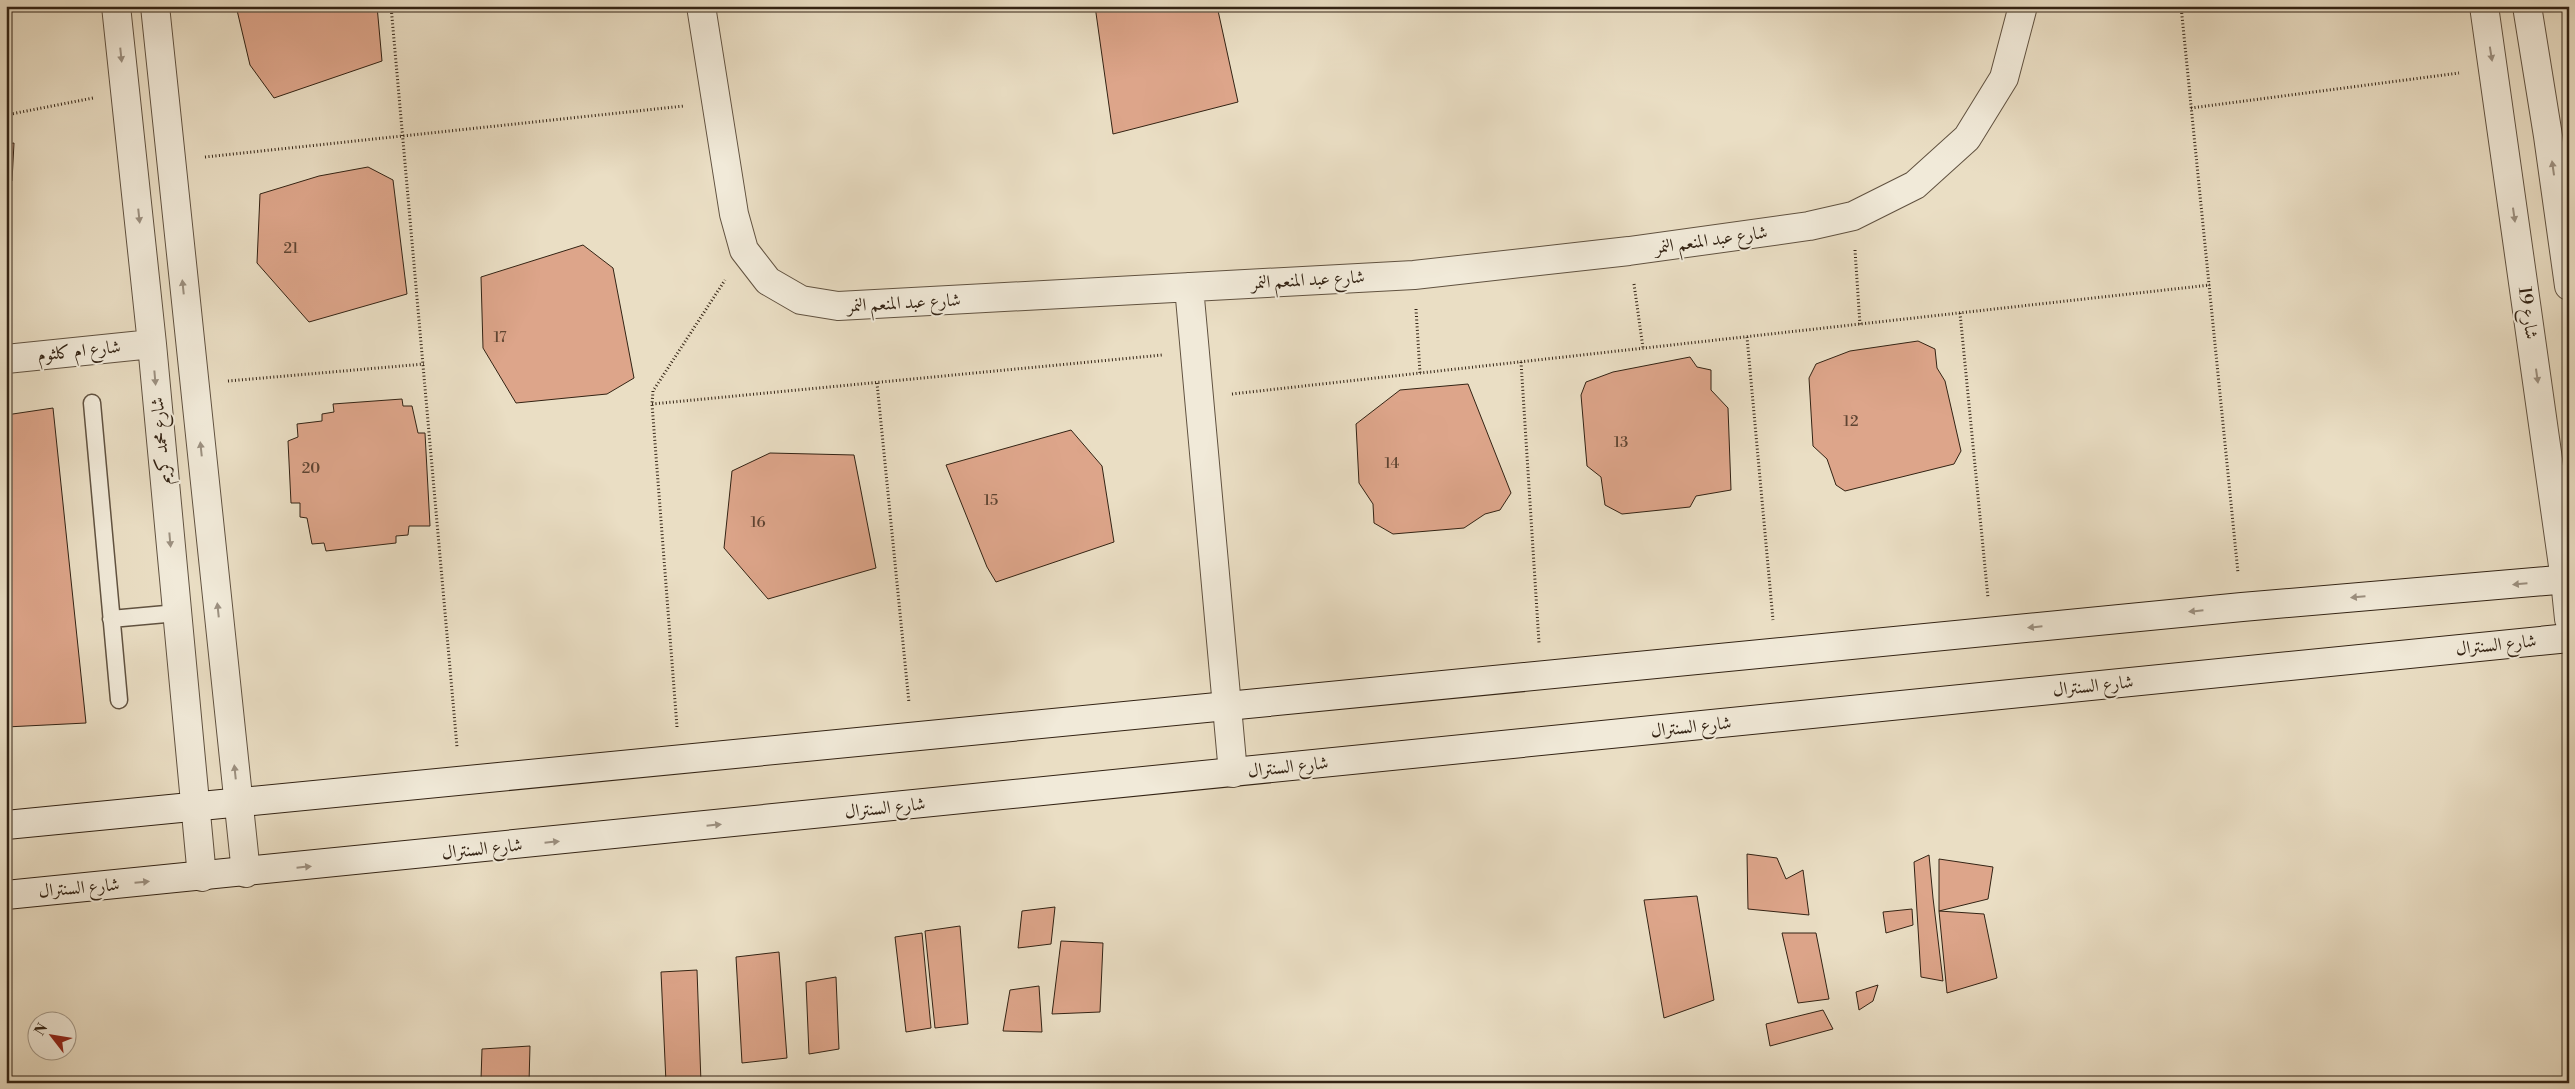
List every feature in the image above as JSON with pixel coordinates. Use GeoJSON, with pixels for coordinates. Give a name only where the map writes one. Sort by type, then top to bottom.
{"type":"FeatureCollection","features":[{"type":"Feature","properties":{"kind":"street","name":"شارع محمد كريم"},"geometry":{"type":"LineString","coordinates":[[116,6],[152,344],[202,877]]}},
{"type":"Feature","properties":{"kind":"street"},"geometry":{"type":"LineString","coordinates":[[155,6],[246,873]]}},
{"type":"Feature","properties":{"kind":"street","name":"شارع عبد المنعم النمر"},"geometry":{"type":"LineString","coordinates":[[701,6],[734,214],[744,250],[768,281],[801,300],[838,306],[1414,275],[1629,251],[1809,226],[1853,216],[1915,185],[1967,138],[2004,78],[2023,6]]}},
{"type":"Feature","properties":{"kind":"street","name":"شارع 19"},"geometry":{"type":"LineString","coordinates":[[2484,6],[2567,580],[2569,619]]}},
{"type":"Feature","properties":{"kind":"street"},"geometry":{"type":"LineString","coordinates":[[2527,6],[2569,286]]}},
{"type":"Feature","properties":{"kind":"street"},"geometry":{"type":"LineString","coordinates":[[1189,287],[1233,773]]}},
{"type":"Feature","properties":{"kind":"street","name":"شارع ام كلثوم"},"geometry":{"type":"LineString","coordinates":[[6,359],[152,344]]}},
{"type":"Feature","properties":{"kind":"street"},"geometry":{"type":"LineString","coordinates":[[6,825],[1991,631],[2242,607],[2567,580]]}},
{"type":"Feature","properties":{"kind":"street","name":"شارع السنترال"},"geometry":{"type":"LineString","coordinates":[[6,895],[246,873],[2569,638]]}},
{"type":"Feature","properties":{"kind":"lane"},"geometry":{"type":"LineString","coordinates":[[92,403],[119,700]]}},
{"type":"Feature","properties":{"kind":"lane"},"geometry":{"type":"LineString","coordinates":[[111,619],[177,613]]}},
{"type":"Feature","properties":{"kind":"path"},"geometry":{"type":"LineString","coordinates":[[392,6],[459,780]]}},
{"type":"Feature","properties":{"kind":"path"},"geometry":{"type":"LineString","coordinates":[[2180,6],[2242,607]]}},
{"type":"Feature","properties":{"kind":"path"},"geometry":{"type":"LineString","coordinates":[[2191,108],[2494,69]]}},
{"type":"Feature","properties":{"kind":"path"},"geometry":{"type":"LineString","coordinates":[[6,115],[125,92]]}},
{"type":"Feature","properties":{"kind":"path"},"geometry":{"type":"LineString","coordinates":[[170,161],[716,103]]}},
{"type":"Feature","properties":{"kind":"path"},"geometry":{"type":"LineString","coordinates":[[1853,216],[1860,324]]}},
{"type":"Feature","properties":{"kind":"path"},"geometry":{"type":"LineString","coordinates":[[680,758],[652,404],[653,391],[744,250]]}},
{"type":"Feature","properties":{"kind":"path"},"geometry":{"type":"LineString","coordinates":[[1629,251],[1643,348]]}},
{"type":"Feature","properties":{"kind":"path"},"geometry":{"type":"LineString","coordinates":[[1414,275],[1420,373]]}},
{"type":"Feature","properties":{"kind":"path"},"geometry":{"type":"LineString","coordinates":[[1199,398],[2210,285]]}},
{"type":"Feature","properties":{"kind":"path"},"geometry":{"type":"LineString","coordinates":[[1960,313],[1991,631]]}},
{"type":"Feature","properties":{"kind":"path"},"geometry":{"type":"LineString","coordinates":[[1747,337],[1776,652]]}},
{"type":"Feature","properties":{"kind":"path"},"geometry":{"type":"LineString","coordinates":[[652,404],[1195,352]]}},
{"type":"Feature","properties":{"kind":"path"},"geometry":{"type":"LineString","coordinates":[[1521,362],[1541,675]]}},
{"type":"Feature","properties":{"kind":"path"},"geometry":{"type":"LineString","coordinates":[[194,384],[424,364]]}},
{"type":"Feature","properties":{"kind":"path"},"geometry":{"type":"LineString","coordinates":[[877,383],[912,736]]}},
{"type":"Feature","properties":{"kind":"building"},"geometry":{"type":"Polygon","coordinates":[[[236,6],[377,6],[382,61],[274,98],[250,65],[236,6]]]}},
{"type":"Feature","properties":{"kind":"building"},"geometry":{"type":"Polygon","coordinates":[[[1095,6],[1217,6],[1238,102],[1113,134],[1095,6]]]}},
{"type":"Feature","properties":{"kind":"building"},"geometry":{"type":"Polygon","coordinates":[[[14,143],[12,181],[6,182],[6,144],[14,143]]]}},
{"type":"Feature","properties":{"kind":"building"},"geometry":{"type":"Polygon","coordinates":[[[368,167],[393,180],[407,294],[309,322],[257,263],[260,194],[319,176],[368,167]]]}},
{"type":"Feature","properties":{"kind":"building"},"geometry":{"type":"Polygon","coordinates":[[[583,245],[613,268],[634,378],[607,394],[516,403],[483,348],[481,277],[583,245]]]}},
{"type":"Feature","properties":{"kind":"building"},"geometry":{"type":"Polygon","coordinates":[[[1918,341],[1935,349],[1937,368],[1945,381],[1961,451],[1954,464],[1845,491],[1836,485],[1827,459],[1813,446],[1809,378],[1816,364],[1850,351],[1918,341]]]}},
{"type":"Feature","properties":{"kind":"building"},"geometry":{"type":"Polygon","coordinates":[[[1690,357],[1697,367],[1711,370],[1711,390],[1728,408],[1731,490],[1696,496],[1690,507],[1622,514],[1605,505],[1601,477],[1587,466],[1581,395],[1586,382],[1613,372],[1690,357]]]}},
{"type":"Feature","properties":{"kind":"building"},"geometry":{"type":"Polygon","coordinates":[[[1468,384],[1511,493],[1500,510],[1485,514],[1464,528],[1393,534],[1374,523],[1373,504],[1359,483],[1356,424],[1400,390],[1468,384]]]}},
{"type":"Feature","properties":{"kind":"building"},"geometry":{"type":"Polygon","coordinates":[[[402,399],[403,406],[412,406],[418,433],[425,433],[430,526],[409,526],[408,535],[396,536],[396,543],[326,551],[324,543],[312,544],[307,518],[300,517],[300,503],[291,503],[288,441],[298,437],[297,424],[322,421],[322,414],[334,412],[333,404],[402,399]]]}},
{"type":"Feature","properties":{"kind":"building"},"geometry":{"type":"Polygon","coordinates":[[[53,408],[86,723],[6,727],[6,415],[53,408]]]}},
{"type":"Feature","properties":{"kind":"building"},"geometry":{"type":"Polygon","coordinates":[[[1071,430],[1102,466],[1114,542],[996,582],[987,567],[946,465],[1071,430]]]}},
{"type":"Feature","properties":{"kind":"building"},"geometry":{"type":"Polygon","coordinates":[[[770,453],[854,455],[876,568],[768,599],[724,548],[732,471],[770,453]]]}},
{"type":"Feature","properties":{"kind":"building"},"geometry":{"type":"Polygon","coordinates":[[[1747,854],[1777,858],[1786,879],[1803,870],[1809,915],[1748,909],[1747,854]]]}},
{"type":"Feature","properties":{"kind":"building"},"geometry":{"type":"Polygon","coordinates":[[[1929,855],[1943,981],[1921,977],[1914,862],[1929,855]]]}},
{"type":"Feature","properties":{"kind":"building"},"geometry":{"type":"Polygon","coordinates":[[[1939,859],[1993,867],[1988,899],[1939,911],[1939,859]]]}},
{"type":"Feature","properties":{"kind":"building"},"geometry":{"type":"Polygon","coordinates":[[[1697,896],[1714,1000],[1664,1018],[1644,900],[1697,896]]]}},
{"type":"Feature","properties":{"kind":"building"},"geometry":{"type":"Polygon","coordinates":[[[1055,907],[1051,944],[1018,948],[1022,911],[1055,907]]]}},
{"type":"Feature","properties":{"kind":"building"},"geometry":{"type":"Polygon","coordinates":[[[1912,909],[1913,925],[1886,933],[1883,912],[1912,909]]]}},
{"type":"Feature","properties":{"kind":"building"},"geometry":{"type":"Polygon","coordinates":[[[1939,911],[1984,914],[1997,978],[1947,993],[1939,911]]]}},
{"type":"Feature","properties":{"kind":"building"},"geometry":{"type":"Polygon","coordinates":[[[960,926],[968,1024],[935,1028],[925,931],[960,926]]]}},
{"type":"Feature","properties":{"kind":"building"},"geometry":{"type":"Polygon","coordinates":[[[922,933],[931,1028],[906,1032],[895,937],[922,933]]]}},
{"type":"Feature","properties":{"kind":"building"},"geometry":{"type":"Polygon","coordinates":[[[1782,933],[1816,933],[1829,999],[1798,1003],[1782,933]]]}},
{"type":"Feature","properties":{"kind":"building"},"geometry":{"type":"Polygon","coordinates":[[[1061,941],[1103,943],[1100,1012],[1052,1014],[1061,941]]]}},
{"type":"Feature","properties":{"kind":"building"},"geometry":{"type":"Polygon","coordinates":[[[779,952],[787,1058],[742,1063],[736,957],[779,952]]]}},
{"type":"Feature","properties":{"kind":"building"},"geometry":{"type":"Polygon","coordinates":[[[697,970],[701,1083],[666,1083],[661,972],[697,970]]]}},
{"type":"Feature","properties":{"kind":"building"},"geometry":{"type":"Polygon","coordinates":[[[836,977],[839,1049],[809,1054],[806,982],[836,977]]]}},
{"type":"Feature","properties":{"kind":"building"},"geometry":{"type":"Polygon","coordinates":[[[1878,985],[1873,1001],[1859,1010],[1856,992],[1878,985]]]}},
{"type":"Feature","properties":{"kind":"building"},"geometry":{"type":"Polygon","coordinates":[[[1039,986],[1042,1032],[1003,1031],[1010,990],[1039,986]]]}},
{"type":"Feature","properties":{"kind":"building"},"geometry":{"type":"Polygon","coordinates":[[[1823,1010],[1833,1029],[1770,1046],[1766,1024],[1823,1010]]]}},
{"type":"Feature","properties":{"kind":"building"},"geometry":{"type":"Polygon","coordinates":[[[530,1046],[529,1083],[458,1083],[481,1080],[482,1049],[530,1046]]]}}]}
